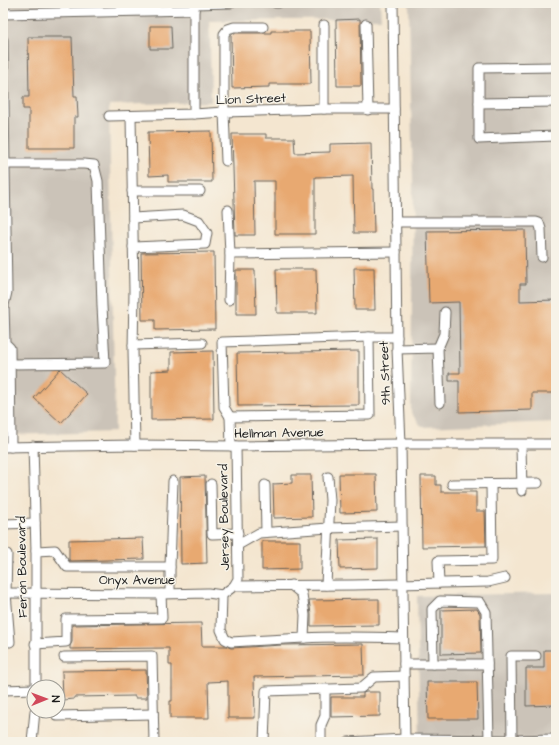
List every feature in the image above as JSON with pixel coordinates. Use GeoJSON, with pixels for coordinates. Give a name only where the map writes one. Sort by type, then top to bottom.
{"type":"FeatureCollection","features":[{"type":"Feature","properties":{"kind":"street"},"geometry":{"type":"LineString","coordinates":[[3,14],[194,6],[231,3]]}},
{"type":"Feature","properties":{"kind":"street"},"geometry":{"type":"LineString","coordinates":[[388,3],[393,3]]}},
{"type":"Feature","properties":{"kind":"street","name":"9th Street"},"geometry":{"type":"LineString","coordinates":[[393,3],[397,349],[402,526],[405,741]]}},
{"type":"Feature","properties":{"kind":"street"},"geometry":{"type":"LineString","coordinates":[[194,6],[194,114]]}},
{"type":"Feature","properties":{"kind":"street"},"geometry":{"type":"LineString","coordinates":[[366,24],[368,110]]}},
{"type":"Feature","properties":{"kind":"street"},"geometry":{"type":"LineString","coordinates":[[324,25],[324,110]]}},
{"type":"Feature","properties":{"kind":"street"},"geometry":{"type":"LineString","coordinates":[[226,161],[224,112],[224,34],[228,29],[234,27],[263,27]]}},
{"type":"Feature","properties":{"kind":"street"},"geometry":{"type":"LineString","coordinates":[[3,40],[7,292],[4,305],[5,343],[10,348],[7,447]]}},
{"type":"Feature","properties":{"kind":"street"},"geometry":{"type":"LineString","coordinates":[[556,67],[479,68],[479,139],[556,136]]}},
{"type":"Feature","properties":{"kind":"street"},"geometry":{"type":"LineString","coordinates":[[479,102],[556,102]]}},
{"type":"Feature","properties":{"kind":"street","name":"Lion Street"},"geometry":{"type":"LineString","coordinates":[[108,116],[394,109]]}},
{"type":"Feature","properties":{"kind":"street"},"geometry":{"type":"LineString","coordinates":[[131,116],[135,445]]}},
{"type":"Feature","properties":{"kind":"street"},"geometry":{"type":"LineString","coordinates":[[5,164],[94,165],[98,181],[102,306],[106,363],[10,364]]}},
{"type":"Feature","properties":{"kind":"street"},"geometry":{"type":"LineString","coordinates":[[132,191],[200,191]]}},
{"type":"Feature","properties":{"kind":"street"},"geometry":{"type":"LineString","coordinates":[[228,210],[230,254],[229,300]]}},
{"type":"Feature","properties":{"kind":"street"},"geometry":{"type":"LineString","coordinates":[[133,218],[183,215],[199,221],[207,233],[204,244],[133,247]]}},
{"type":"Feature","properties":{"kind":"street"},"geometry":{"type":"LineString","coordinates":[[395,222],[536,222],[539,223],[541,229],[542,257]]}},
{"type":"Feature","properties":{"kind":"street"},"geometry":{"type":"LineString","coordinates":[[230,254],[396,252]]}},
{"type":"Feature","properties":{"kind":"street"},"geometry":{"type":"LineString","coordinates":[[440,403],[438,348],[444,334],[445,312]]}},
{"type":"Feature","properties":{"kind":"street"},"geometry":{"type":"LineString","coordinates":[[230,417],[370,415],[369,337],[397,337]]}},
{"type":"Feature","properties":{"kind":"street","name":"Jersey Boulevard"},"geometry":{"type":"LineString","coordinates":[[234,586],[238,579],[238,533],[234,446],[230,417],[224,407],[222,342],[369,337]]}},
{"type":"Feature","properties":{"kind":"street"},"geometry":{"type":"LineString","coordinates":[[133,344],[202,343]]}},
{"type":"Feature","properties":{"kind":"street"},"geometry":{"type":"LineString","coordinates":[[397,349],[438,348]]}},
{"type":"Feature","properties":{"kind":"street","name":"Hellman Avenue"},"geometry":{"type":"LineString","coordinates":[[7,447],[135,445],[234,446],[556,444]]}},
{"type":"Feature","properties":{"kind":"street"},"geometry":{"type":"LineString","coordinates":[[521,445],[522,487]]}},
{"type":"Feature","properties":{"kind":"street","name":"Feron Boulevard"},"geometry":{"type":"LineString","coordinates":[[33,446],[36,551],[36,679]]}},
{"type":"Feature","properties":{"kind":"street"},"geometry":{"type":"LineString","coordinates":[[326,585],[330,500],[328,477]]}},
{"type":"Feature","properties":{"kind":"street"},"geometry":{"type":"LineString","coordinates":[[36,644],[66,642],[66,619],[162,618],[170,567],[173,481]]}},
{"type":"Feature","properties":{"kind":"street"},"geometry":{"type":"LineString","coordinates":[[452,484],[491,484],[522,487],[538,483]]}},
{"type":"Feature","properties":{"kind":"street"},"geometry":{"type":"LineString","coordinates":[[211,484],[212,534],[238,533]]}},
{"type":"Feature","properties":{"kind":"street"},"geometry":{"type":"LineString","coordinates":[[438,583],[438,561],[492,560],[491,484]]}},
{"type":"Feature","properties":{"kind":"street"},"geometry":{"type":"LineString","coordinates":[[265,485],[266,532]]}},
{"type":"Feature","properties":{"kind":"street"},"geometry":{"type":"LineString","coordinates":[[3,524],[35,524]]}},
{"type":"Feature","properties":{"kind":"street"},"geometry":{"type":"LineString","coordinates":[[238,546],[259,533],[266,532],[329,528],[402,526]]}},
{"type":"Feature","properties":{"kind":"street"},"geometry":{"type":"LineString","coordinates":[[36,551],[55,550],[66,567],[170,567]]}},
{"type":"Feature","properties":{"kind":"street"},"geometry":{"type":"LineString","coordinates":[[7,554],[4,593],[10,642]]}},
{"type":"Feature","properties":{"kind":"street"},"geometry":{"type":"LineString","coordinates":[[403,638],[304,638],[232,642],[225,639],[221,630],[222,595],[234,586],[488,582],[505,578]]}},
{"type":"Feature","properties":{"kind":"street"},"geometry":{"type":"LineString","coordinates":[[291,585],[302,594],[305,615],[304,638]]}},
{"type":"Feature","properties":{"kind":"street","name":"Onyx Avenue"},"geometry":{"type":"LineString","coordinates":[[4,593],[208,593],[222,595]]}},
{"type":"Feature","properties":{"kind":"street"},"geometry":{"type":"LineString","coordinates":[[433,664],[432,609],[440,601],[480,602],[486,612],[487,664],[495,741]]}},
{"type":"Feature","properties":{"kind":"street"},"geometry":{"type":"LineString","coordinates":[[64,657],[152,656],[154,742]]}},
{"type":"Feature","properties":{"kind":"street"},"geometry":{"type":"LineString","coordinates":[[512,741],[511,656],[536,656]]}},
{"type":"Feature","properties":{"kind":"street"},"geometry":{"type":"LineString","coordinates":[[404,664],[487,664]]}},
{"type":"Feature","properties":{"kind":"street"},"geometry":{"type":"LineString","coordinates":[[264,742],[266,691],[361,688],[374,677],[404,676]]}},
{"type":"Feature","properties":{"kind":"street"},"geometry":{"type":"LineString","coordinates":[[3,690],[26,689]]}},
{"type":"Feature","properties":{"kind":"street"},"geometry":{"type":"LineString","coordinates":[[321,742],[321,726],[324,716],[325,689]]}},
{"type":"Feature","properties":{"kind":"street"},"geometry":{"type":"LineString","coordinates":[[66,716],[153,714]]}},
{"type":"Feature","properties":{"kind":"street"},"geometry":{"type":"LineString","coordinates":[[32,742],[34,719]]}},
{"type":"Feature","properties":{"kind":"street"},"geometry":{"type":"LineString","coordinates":[[348,742],[512,741],[556,739]]}},
{"type":"Feature","properties":{"kind":"shaded area"},"geometry":{"type":"Polygon","coordinates":[[[3,3],[380,3],[381,19],[209,21],[211,102],[109,105],[115,432],[3,435],[3,3]]]}},
{"type":"Feature","properties":{"kind":"shaded area"},"geometry":{"type":"Polygon","coordinates":[[[409,3],[556,3],[556,422],[422,427],[411,413],[413,183],[409,3]]]}},
{"type":"Feature","properties":{"kind":"shaded area"},"geometry":{"type":"Polygon","coordinates":[[[556,593],[556,742],[420,742],[417,596],[556,593]]]}},
{"type":"Feature","properties":{"kind":"building"},"geometry":{"type":"Polygon","coordinates":[[[360,19],[361,86],[337,86],[336,20],[360,19]]]}},
{"type":"Feature","properties":{"kind":"building"},"geometry":{"type":"Polygon","coordinates":[[[150,26],[171,26],[172,49],[150,49],[150,26]]]}},
{"type":"Feature","properties":{"kind":"building"},"geometry":{"type":"Polygon","coordinates":[[[271,31],[310,31],[311,84],[269,84],[269,87],[232,88],[231,35],[234,33],[271,33],[271,31]]]}},
{"type":"Feature","properties":{"kind":"building"},"geometry":{"type":"Polygon","coordinates":[[[28,37],[72,37],[74,96],[77,96],[78,117],[74,117],[74,148],[29,148],[29,109],[23,109],[23,97],[29,97],[28,37]]]}},
{"type":"Feature","properties":{"kind":"building"},"geometry":{"type":"Polygon","coordinates":[[[211,131],[212,182],[168,182],[168,175],[149,176],[148,132],[211,131]]]}},
{"type":"Feature","properties":{"kind":"building"},"geometry":{"type":"Polygon","coordinates":[[[232,134],[266,134],[266,138],[294,138],[295,153],[330,152],[330,144],[371,143],[374,233],[354,233],[353,176],[315,177],[315,234],[275,234],[275,181],[254,181],[255,235],[235,235],[232,134]]]}},
{"type":"Feature","properties":{"kind":"building"},"geometry":{"type":"Polygon","coordinates":[[[525,230],[526,284],[520,284],[520,301],[556,300],[556,393],[532,393],[532,410],[459,412],[459,381],[449,381],[449,373],[460,373],[459,302],[429,303],[427,231],[525,230]]]}},
{"type":"Feature","properties":{"kind":"building"},"geometry":{"type":"Polygon","coordinates":[[[214,252],[215,329],[155,330],[155,320],[142,320],[141,253],[214,252]]]}},
{"type":"Feature","properties":{"kind":"building"},"geometry":{"type":"Polygon","coordinates":[[[354,268],[374,268],[375,310],[355,310],[354,268]]]}},
{"type":"Feature","properties":{"kind":"building"},"geometry":{"type":"Polygon","coordinates":[[[276,269],[316,269],[317,313],[277,313],[276,269]]]}},
{"type":"Feature","properties":{"kind":"building"},"geometry":{"type":"Polygon","coordinates":[[[236,270],[255,270],[256,314],[236,314],[236,270]]]}},
{"type":"Feature","properties":{"kind":"building"},"geometry":{"type":"Polygon","coordinates":[[[213,351],[214,419],[151,420],[151,371],[171,370],[171,352],[213,351]]]}},
{"type":"Feature","properties":{"kind":"building"},"geometry":{"type":"Polygon","coordinates":[[[359,351],[359,405],[238,406],[237,353],[359,351]]]}},
{"type":"Feature","properties":{"kind":"building"},"geometry":{"type":"Polygon","coordinates":[[[60,369],[87,394],[61,423],[34,398],[60,369]]]}},
{"type":"Feature","properties":{"kind":"building"},"geometry":{"type":"Polygon","coordinates":[[[339,474],[376,474],[377,512],[340,513],[339,474]]]}},
{"type":"Feature","properties":{"kind":"building"},"geometry":{"type":"Polygon","coordinates":[[[292,475],[311,475],[312,517],[274,518],[273,484],[292,483],[292,475]]]}},
{"type":"Feature","properties":{"kind":"building"},"geometry":{"type":"Polygon","coordinates":[[[205,476],[207,563],[181,564],[180,477],[205,476]]]}},
{"type":"Feature","properties":{"kind":"building"},"geometry":{"type":"Polygon","coordinates":[[[421,476],[436,476],[436,485],[441,485],[441,492],[476,492],[476,511],[485,511],[486,546],[422,547],[421,476]]]}},
{"type":"Feature","properties":{"kind":"building"},"geometry":{"type":"Polygon","coordinates":[[[143,538],[144,559],[70,561],[69,559],[69,540],[143,538]]]}},
{"type":"Feature","properties":{"kind":"building"},"geometry":{"type":"Polygon","coordinates":[[[378,539],[378,568],[340,569],[339,540],[378,539]]]}},
{"type":"Feature","properties":{"kind":"building"},"geometry":{"type":"Polygon","coordinates":[[[262,541],[300,541],[300,569],[262,570],[262,541]]]}},
{"type":"Feature","properties":{"kind":"building"},"geometry":{"type":"Polygon","coordinates":[[[379,599],[379,625],[311,626],[309,600],[379,599]]]}},
{"type":"Feature","properties":{"kind":"building"},"geometry":{"type":"Polygon","coordinates":[[[477,609],[480,614],[481,653],[441,654],[441,610],[477,609]]]}},
{"type":"Feature","properties":{"kind":"building"},"geometry":{"type":"Polygon","coordinates":[[[201,623],[202,646],[226,646],[231,648],[282,645],[363,644],[364,675],[254,677],[255,718],[228,718],[228,681],[208,682],[209,718],[170,718],[170,701],[172,701],[172,665],[169,665],[169,648],[70,649],[72,642],[72,625],[201,623]]]}},
{"type":"Feature","properties":{"kind":"building"},"geometry":{"type":"Polygon","coordinates":[[[544,650],[556,650],[556,705],[526,706],[526,668],[544,668],[544,650]]]}},
{"type":"Feature","properties":{"kind":"building"},"geometry":{"type":"Polygon","coordinates":[[[146,670],[147,698],[135,698],[135,696],[74,697],[74,699],[66,700],[66,679],[62,679],[62,671],[146,670]]]}},
{"type":"Feature","properties":{"kind":"building"},"geometry":{"type":"Polygon","coordinates":[[[427,682],[477,682],[478,719],[428,719],[427,682]]]}},
{"type":"Feature","properties":{"kind":"building"},"geometry":{"type":"Polygon","coordinates":[[[380,692],[380,716],[331,717],[331,697],[363,697],[363,693],[380,692]]]}}]}
